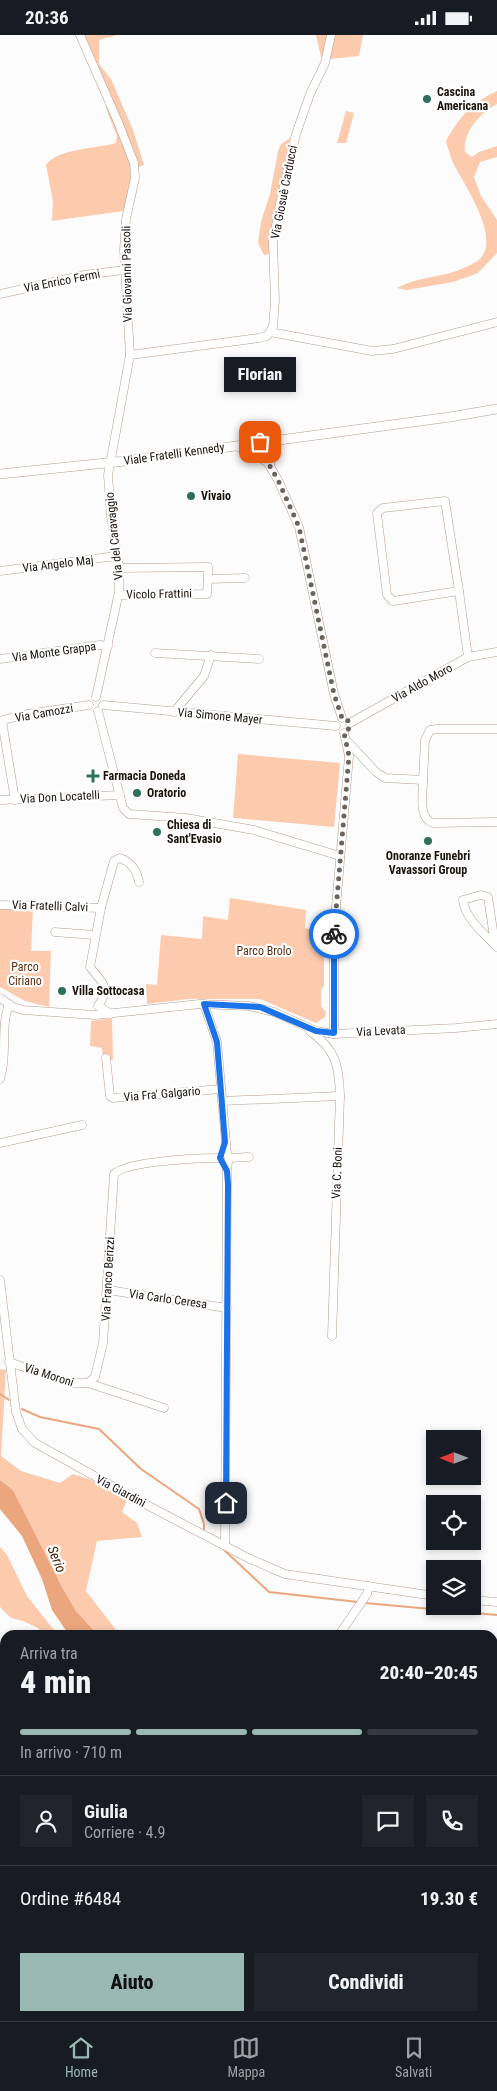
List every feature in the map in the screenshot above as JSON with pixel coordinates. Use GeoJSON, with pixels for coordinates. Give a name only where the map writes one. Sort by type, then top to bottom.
{"type":"FeatureCollection","features":[{"type":"Feature","properties":{"kind":"street","name":"Via Giovanni Pascoli"},"geometry":{"type":"LineString","coordinates":[[80,35],[134,163],[135,178],[126,219],[124,270],[130,355],[110,463]]}},
{"type":"Feature","properties":{"kind":"street","name":"Via Giosuè Carducci"},"geometry":{"type":"LineString","coordinates":[[270,332],[275,315],[274,242],[280,204],[296,134],[310,94],[325,63],[331,35]]}},
{"type":"Feature","properties":{"kind":"street","name":"Via Enrico Fermi"},"geometry":{"type":"LineString","coordinates":[[0,294],[84,275],[124,270]]}},
{"type":"Feature","properties":{"kind":"street"},"geometry":{"type":"LineString","coordinates":[[130,355],[259,338],[267,336],[270,332],[372,351],[393,349],[497,322]]}},
{"type":"Feature","properties":{"kind":"street","name":"Viale Fratelli Kennedy"},"geometry":{"type":"LineString","coordinates":[[0,474],[110,463],[497,409]]}},
{"type":"Feature","properties":{"kind":"street"},"geometry":{"type":"LineString","coordinates":[[270,465],[272,451],[275,444],[281,439]]}},
{"type":"Feature","properties":{"kind":"street"},"geometry":{"type":"LineString","coordinates":[[260,442],[262,453],[270,465],[299,527],[334,694],[350,728],[344,733]]}},
{"type":"Feature","properties":{"kind":"street"},"geometry":{"type":"LineString","coordinates":[[233,446],[251,451],[270,465]]}},
{"type":"Feature","properties":{"kind":"street","name":"Via del Caravaggio"},"geometry":{"type":"LineString","coordinates":[[96,697],[119,595],[119,568],[110,515],[110,463]]}},
{"type":"Feature","properties":{"kind":"street"},"geometry":{"type":"LineString","coordinates":[[459,591],[394,601],[387,595],[377,513],[383,508],[445,501],[459,591],[468,657]]}},
{"type":"Feature","properties":{"kind":"street","name":"Via Angelo Maj"},"geometry":{"type":"LineString","coordinates":[[0,571],[116,556]]}},
{"type":"Feature","properties":{"kind":"street"},"geometry":{"type":"LineString","coordinates":[[119,568],[208,567],[208,579]]}},
{"type":"Feature","properties":{"kind":"street","name":"Vicolo Frattini"},"geometry":{"type":"LineString","coordinates":[[119,595],[207,594],[208,579],[245,578]]}},
{"type":"Feature","properties":{"kind":"street","name":"Via Monte Grappa"},"geometry":{"type":"LineString","coordinates":[[0,659],[100,645],[108,646]]}},
{"type":"Feature","properties":{"kind":"street","name":"Via Aldo Moro"},"geometry":{"type":"LineString","coordinates":[[346,720],[468,657],[497,652]]}},
{"type":"Feature","properties":{"kind":"street"},"geometry":{"type":"LineString","coordinates":[[155,653],[259,659]]}},
{"type":"Feature","properties":{"kind":"street"},"geometry":{"type":"LineString","coordinates":[[174,712],[204,675],[211,655]]}},
{"type":"Feature","properties":{"kind":"street"},"geometry":{"type":"LineString","coordinates":[[96,697],[101,699],[103,705],[102,709],[98,711],[92,710],[89,705],[90,699],[96,697]]}},
{"type":"Feature","properties":{"kind":"street","name":"Via Camozzi"},"geometry":{"type":"LineString","coordinates":[[1,721],[89,705]]}},
{"type":"Feature","properties":{"kind":"street","name":"Via Simone Mayer"},"geometry":{"type":"LineString","coordinates":[[103,705],[336,726]]}},
{"type":"Feature","properties":{"kind":"street"},"geometry":{"type":"LineString","coordinates":[[98,711],[123,808],[129,814],[186,818],[254,830],[340,856]]}},
{"type":"Feature","properties":{"kind":"street"},"geometry":{"type":"LineString","coordinates":[[334,1033],[334,930],[349,756],[344,733],[338,730],[336,726],[338,721],[346,720]]}},
{"type":"Feature","properties":{"kind":"street"},"geometry":{"type":"LineString","coordinates":[[1,721],[15,799]]}},
{"type":"Feature","properties":{"kind":"street"},"geometry":{"type":"LineString","coordinates":[[497,729],[437,729],[430,731],[425,740],[423,780],[424,815],[428,821],[433,823],[497,822]]}},
{"type":"Feature","properties":{"kind":"street"},"geometry":{"type":"LineString","coordinates":[[346,741],[376,772],[385,778],[423,780]]}},
{"type":"Feature","properties":{"kind":"street","name":"Via Don Locatelli"},"geometry":{"type":"LineString","coordinates":[[0,800],[120,795]]}},
{"type":"Feature","properties":{"kind":"street"},"geometry":{"type":"LineString","coordinates":[[90,1015],[98,1007],[105,992],[104,984],[90,967],[101,908],[114,861],[120,858],[133,866],[139,882]]}},
{"type":"Feature","properties":{"kind":"street"},"geometry":{"type":"LineString","coordinates":[[481,895],[488,897],[496,945],[464,910],[463,900],[481,895]]}},
{"type":"Feature","properties":{"kind":"street","name":"Via Fratelli Calvi"},"geometry":{"type":"LineString","coordinates":[[0,905],[101,908]]}},
{"type":"Feature","properties":{"kind":"street"},"geometry":{"type":"LineString","coordinates":[[55,932],[95,935]]}},
{"type":"Feature","properties":{"kind":"street"},"geometry":{"type":"LineString","coordinates":[[0,998],[10,1004],[5,1020],[0,1079]]}},
{"type":"Feature","properties":{"kind":"street","name":"Via Levata"},"geometry":{"type":"LineString","coordinates":[[10,1004],[23,1010],[90,1015],[204,1004],[260,1007],[316,1031],[334,1033],[456,1028],[497,1024]]}},
{"type":"Feature","properties":{"kind":"street"},"geometry":{"type":"LineString","coordinates":[[204,1004],[217,1042],[225,1142],[224,1158],[227,1171],[225,1545]]}},
{"type":"Feature","properties":{"kind":"street"},"geometry":{"type":"LineString","coordinates":[[98,1007],[111,1014]]}},
{"type":"Feature","properties":{"kind":"street","name":"Via C. Boni"},"geometry":{"type":"LineString","coordinates":[[302,1026],[318,1037],[337,1061],[339,1069],[340,1096],[332,1336]]}},
{"type":"Feature","properties":{"kind":"street","name":"Via Fra' Galgario"},"geometry":{"type":"LineString","coordinates":[[106,1059],[110,1096],[113,1098],[221,1089]]}},
{"type":"Feature","properties":{"kind":"street"},"geometry":{"type":"LineString","coordinates":[[222,1101],[340,1096]]}},
{"type":"Feature","properties":{"kind":"street"},"geometry":{"type":"LineString","coordinates":[[0,1143],[82,1125]]}},
{"type":"Feature","properties":{"kind":"street"},"geometry":{"type":"LineString","coordinates":[[224,1158],[249,1157]]}},
{"type":"Feature","properties":{"kind":"street","name":"Via Franco Berizzi"},"geometry":{"type":"LineString","coordinates":[[88,1383],[95,1377],[103,1343],[108,1290],[113,1177],[116,1172],[158,1162],[224,1158]]}},
{"type":"Feature","properties":{"kind":"street","name":"Via Giardini"},"geometry":{"type":"LineString","coordinates":[[0,1280],[19,1421],[22,1429],[35,1443],[146,1505],[285,1574],[368,1590],[426,1595]]}},
{"type":"Feature","properties":{"kind":"street","name":"Via Carlo Ceresa"},"geometry":{"type":"LineString","coordinates":[[108,1290],[227,1308]]}},
{"type":"Feature","properties":{"kind":"street","name":"Via Moroni"},"geometry":{"type":"LineString","coordinates":[[10,1361],[71,1383],[88,1383],[164,1408]]}},
{"type":"Feature","properties":{"kind":"street"},"geometry":{"type":"LineString","coordinates":[[342,1630],[368,1590]]}},
{"type":"Feature","properties":{"kind":"street"},"geometry":{"type":"LineString","coordinates":[[481,1601],[497,1602]]}},
{"type":"Feature","properties":{"kind":"green space"},"geometry":{"type":"Polygon","coordinates":[[[76,35],[117,35],[99,40],[99,64],[111,79],[133,130],[144,165],[131,170],[130,191],[123,211],[52,221],[53,201],[46,165],[52,159],[68,152],[116,143],[117,136],[108,114],[88,42],[76,35]]]}},
{"type":"Feature","properties":{"kind":"green space"},"geometry":{"type":"Polygon","coordinates":[[[316,35],[328,35],[334,38],[336,35],[363,35],[359,56],[330,59],[321,57],[316,35]]]}},
{"type":"Feature","properties":{"kind":"green space"},"geometry":{"type":"Polygon","coordinates":[[[497,91],[497,104],[473,124],[467,137],[465,152],[472,157],[479,152],[497,146],[497,157],[480,162],[474,177],[481,196],[497,220],[497,253],[478,273],[453,282],[407,290],[397,288],[414,281],[447,274],[464,268],[479,260],[483,255],[486,245],[486,234],[483,221],[453,163],[446,141],[467,111],[497,91]]]}},
{"type":"Feature","properties":{"kind":"green space"},"geometry":{"type":"Polygon","coordinates":[[[346,111],[354,113],[346,143],[337,143],[346,111]]]}},
{"type":"Feature","properties":{"kind":"green space"},"geometry":{"type":"Polygon","coordinates":[[[290,138],[269,254],[264,255],[258,243],[261,222],[270,194],[278,151],[281,144],[290,138]]]}},
{"type":"Feature","properties":{"kind":"green space"},"geometry":{"type":"Polygon","coordinates":[[[238,754],[340,763],[334,827],[233,818],[238,754]]]}},
{"type":"Feature","properties":{"kind":"green space","name":"Parco Brolo"},"geometry":{"type":"Polygon","coordinates":[[[230,898],[306,910],[305,928],[324,933],[324,986],[321,990],[321,1006],[326,1012],[325,1017],[316,1023],[260,999],[188,999],[147,1004],[146,984],[157,985],[161,935],[202,939],[203,916],[228,920],[230,898]]]}},
{"type":"Feature","properties":{"kind":"green space","name":"Parco Ciriano"},"geometry":{"type":"Polygon","coordinates":[[[33,908],[31,951],[51,951],[49,1007],[25,1001],[0,987],[0,909],[33,908]]]}},
{"type":"Feature","properties":{"kind":"green space"},"geometry":{"type":"Polygon","coordinates":[[[112,1018],[113,1060],[103,1059],[102,1048],[90,1046],[91,1021],[112,1018]]]}},
{"type":"Feature","properties":{"kind":"green space"},"geometry":{"type":"Polygon","coordinates":[[[0,1369],[6,1370],[1,1456],[21,1471],[60,1483],[73,1474],[89,1479],[127,1499],[122,1512],[137,1523],[142,1537],[97,1541],[86,1591],[116,1630],[93,1630],[76,1611],[13,1490],[0,1480],[0,1369]]]}},
{"type":"Feature","properties":{"kind":"green space"},"geometry":{"type":"Polygon","coordinates":[[[0,1547],[7,1555],[27,1596],[54,1630],[40,1630],[23,1621],[11,1618],[0,1607],[0,1547]]]}},
{"type":"Feature","properties":{"kind":"shaded area"},"geometry":{"type":"Polygon","coordinates":[[[0,1480],[13,1490],[62,1587],[76,1611],[93,1630],[66,1630],[52,1610],[42,1579],[22,1536],[0,1509],[0,1480]]]}},
{"type":"Feature","properties":{"kind":"waterway"},"geometry":{"type":"LineString","coordinates":[[0,1394],[9,1400]]}},
{"type":"Feature","properties":{"kind":"waterway"},"geometry":{"type":"LineString","coordinates":[[22,1409],[40,1417],[99,1429],[141,1469],[199,1509],[204,1524],[204,1531]]}},
{"type":"Feature","properties":{"kind":"waterway"},"geometry":{"type":"LineString","coordinates":[[222,1548],[269,1592],[358,1602]]}},
{"type":"Feature","properties":{"kind":"waterway"},"geometry":{"type":"LineString","coordinates":[[365,1603],[497,1615]]}},
{"type":"Feature","properties":{"kind":"way so far"},"geometry":{"type":"LineString","coordinates":[[260,442],[262,453],[278,480],[299,527],[334,694],[342,718],[347,719],[350,723],[350,728],[344,733],[349,756],[334,934]]}},
{"type":"Feature","properties":{"kind":"place","name":"Cascina Americana"},"geometry":{"type":"Point","coordinates":[427,99]}},
{"type":"Feature","properties":{"kind":"place","name":"Florian"},"geometry":{"type":"Point","coordinates":[260,442]}},
{"type":"Feature","properties":{"kind":"place","name":"Vivaio"},"geometry":{"type":"Point","coordinates":[191,496]}},
{"type":"Feature","properties":{"kind":"place","name":"Farmacia Doneda"},"geometry":{"type":"Point","coordinates":[93,776]}},
{"type":"Feature","properties":{"kind":"place","name":"Oratorio"},"geometry":{"type":"Point","coordinates":[137,793]}},
{"type":"Feature","properties":{"kind":"place","name":"Chiesa di Sant'Evasio"},"geometry":{"type":"Point","coordinates":[157,832]}},
{"type":"Feature","properties":{"kind":"place","name":"Onoranze Funebri Vavassori Group"},"geometry":{"type":"Point","coordinates":[428,841]}},
{"type":"Feature","properties":{"kind":"place","name":"Villa Sottocasa"},"geometry":{"type":"Point","coordinates":[62,991]}},
{"type":"Feature","properties":{"kind":"route"},"geometry":{"type":"LineString","coordinates":[[226,1503],[228,1184],[227,1171],[220,1161],[225,1142],[217,1042],[204,1004],[260,1007],[316,1031],[334,1033],[334,934]]}},
{"type":"Feature","properties":{"kind":"water label","name":"Serio"},"geometry":{"type":"Point","coordinates":[57,1559]}}]}
